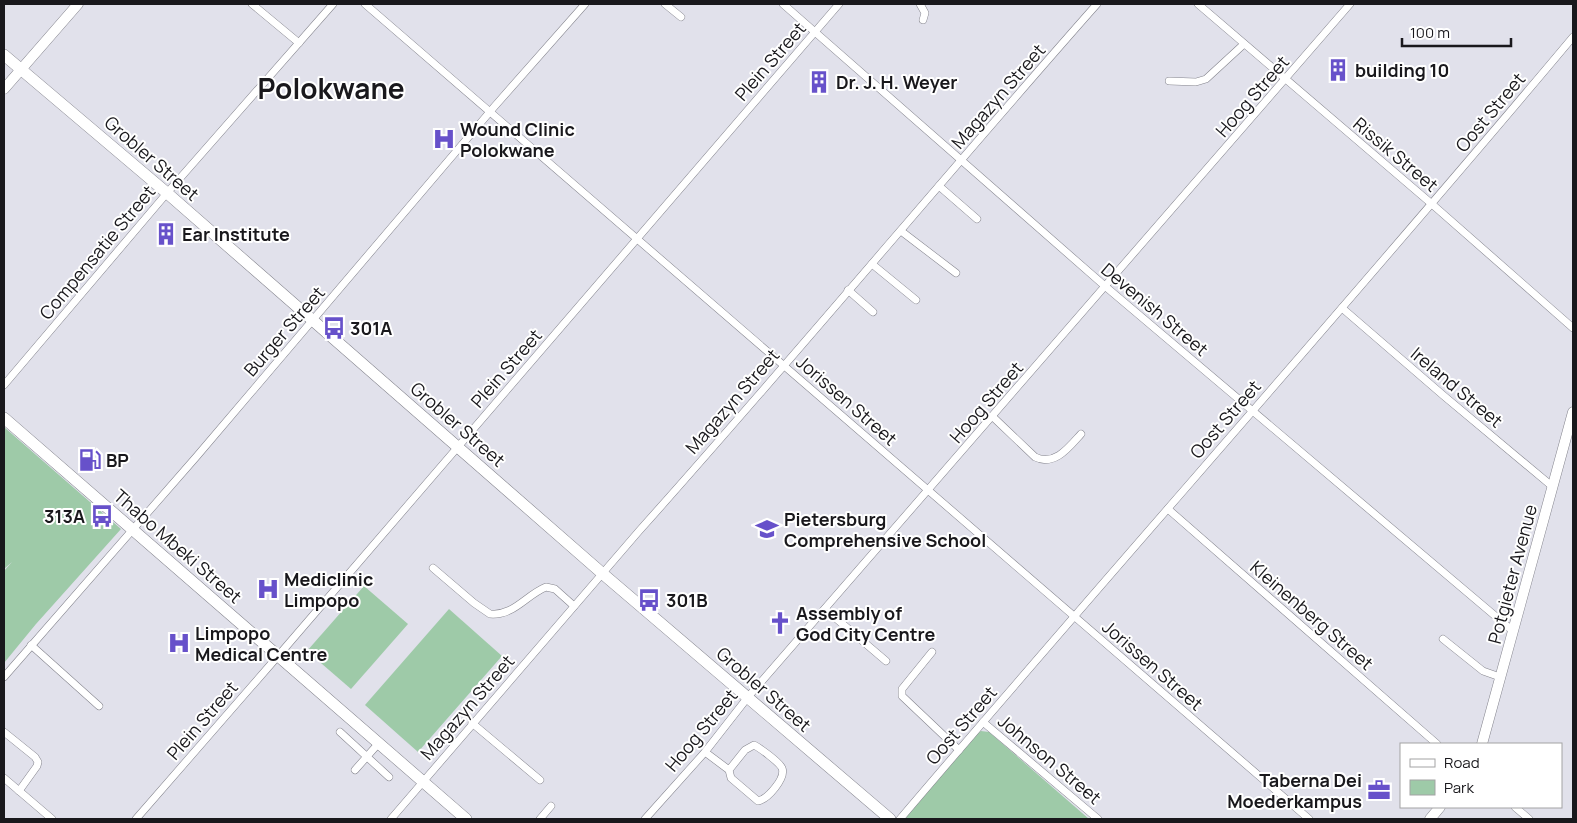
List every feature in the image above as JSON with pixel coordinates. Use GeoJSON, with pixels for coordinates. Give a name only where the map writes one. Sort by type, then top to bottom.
{"type":"FeatureCollection","features":[{"type":"Feature","properties":{"kind":"main road","name":"Grobler Street"},"geometry":{"type":"LineString","coordinates":[[4,55],[167,193],[603,574],[890,819]]}},
{"type":"Feature","properties":{"kind":"main road","name":"Thabo Mbeki Street"},"geometry":{"type":"LineString","coordinates":[[4,418],[466,819]]}},
{"type":"Feature","properties":{"kind":"street"},"geometry":{"type":"LineString","coordinates":[[4,90],[78,4]]}},
{"type":"Feature","properties":{"kind":"street"},"geometry":{"type":"LineString","coordinates":[[252,4],[299,43]]}},
{"type":"Feature","properties":{"kind":"street","name":"Compensatie Street"},"geometry":{"type":"LineString","coordinates":[[4,385],[167,193],[333,4]]}},
{"type":"Feature","properties":{"kind":"street","name":"Jorissen Street"},"geometry":{"type":"LineString","coordinates":[[366,4],[1309,819]]}},
{"type":"Feature","properties":{"kind":"street","name":"Burger Street"},"geometry":{"type":"LineString","coordinates":[[4,677],[585,4]]}},
{"type":"Feature","properties":{"kind":"street"},"geometry":{"type":"LineString","coordinates":[[666,4],[681,17]]}},
{"type":"Feature","properties":{"kind":"street","name":"Devenish Street"},"geometry":{"type":"LineString","coordinates":[[783,4],[1106,287],[1514,631]]}},
{"type":"Feature","properties":{"kind":"street","name":"Plein Street"},"geometry":{"type":"LineString","coordinates":[[136,819],[839,4]]}},
{"type":"Feature","properties":{"kind":"street"},"geometry":{"type":"LineString","coordinates":[[920,4],[925,13],[923,20]]}},
{"type":"Feature","properties":{"kind":"street","name":"Magazyn Street"},"geometry":{"type":"LineString","coordinates":[[390,819],[901,231],[996,118],[1097,4]]}},
{"type":"Feature","properties":{"kind":"street","name":"Rissik Street"},"geometry":{"type":"LineString","coordinates":[[1198,4],[1573,328]]}},
{"type":"Feature","properties":{"kind":"street","name":"Hoog Street"},"geometry":{"type":"LineString","coordinates":[[645,819],[705,752],[748,698],[1350,4]]}},
{"type":"Feature","properties":{"kind":"street","name":"Oost Street"},"geometry":{"type":"LineString","coordinates":[[900,819],[1252,410],[1432,205],[1573,37]]}},
{"type":"Feature","properties":{"kind":"street"},"geometry":{"type":"LineString","coordinates":[[1169,81],[1196,82],[1206,78],[1244,44]]}},
{"type":"Feature","properties":{"kind":"street"},"geometry":{"type":"LineString","coordinates":[[939,186],[978,218]]}},
{"type":"Feature","properties":{"kind":"street"},"geometry":{"type":"LineString","coordinates":[[901,231],[956,272]]}},
{"type":"Feature","properties":{"kind":"street"},"geometry":{"type":"LineString","coordinates":[[872,264],[916,300]]}},
{"type":"Feature","properties":{"kind":"street"},"geometry":{"type":"LineString","coordinates":[[848,290],[873,312]]}},
{"type":"Feature","properties":{"kind":"street","name":"Ireland Street"},"geometry":{"type":"LineString","coordinates":[[1342,308],[1553,487]]}},
{"type":"Feature","properties":{"kind":"street","name":"Potgieter Avenue"},"geometry":{"type":"LineString","coordinates":[[1482,743],[1573,412]]}},
{"type":"Feature","properties":{"kind":"street"},"geometry":{"type":"LineString","coordinates":[[993,417],[1035,457],[1040,459],[1061,456],[1081,434]]}},
{"type":"Feature","properties":{"kind":"street","name":"Kleinenberg Street"},"geometry":{"type":"LineString","coordinates":[[1168,509],[1436,743]]}},
{"type":"Feature","properties":{"kind":"street"},"geometry":{"type":"LineString","coordinates":[[433,568],[490,614],[504,612],[517,607],[546,587],[555,589],[574,606]]}},
{"type":"Feature","properties":{"kind":"street"},"geometry":{"type":"LineString","coordinates":[[825,609],[886,661]]}},
{"type":"Feature","properties":{"kind":"street"},"geometry":{"type":"LineString","coordinates":[[1443,639],[1483,671],[1500,677]]}},
{"type":"Feature","properties":{"kind":"street"},"geometry":{"type":"LineString","coordinates":[[31,645],[99,706]]}},
{"type":"Feature","properties":{"kind":"street"},"geometry":{"type":"LineString","coordinates":[[932,652],[902,689],[902,696],[959,750]]}},
{"type":"Feature","properties":{"kind":"street","name":"Johnson Street"},"geometry":{"type":"LineString","coordinates":[[983,722],[1098,819]]}},
{"type":"Feature","properties":{"kind":"street"},"geometry":{"type":"LineString","coordinates":[[472,723],[540,780]]}},
{"type":"Feature","properties":{"kind":"street"},"geometry":{"type":"LineString","coordinates":[[4,732],[35,757],[38,762],[19,791]]}},
{"type":"Feature","properties":{"kind":"street"},"geometry":{"type":"LineString","coordinates":[[340,732],[389,777]]}},
{"type":"Feature","properties":{"kind":"street"},"geometry":{"type":"LineString","coordinates":[[355,770],[378,744]]}},
{"type":"Feature","properties":{"kind":"street"},"geometry":{"type":"LineString","coordinates":[[705,752],[729,770],[731,778],[755,799],[760,801],[766,798],[772,791],[782,771],[780,765],[754,745],[745,750],[729,770]]}},
{"type":"Feature","properties":{"kind":"street"},"geometry":{"type":"LineString","coordinates":[[4,778],[52,819]]}},
{"type":"Feature","properties":{"kind":"street"},"geometry":{"type":"LineString","coordinates":[[540,819],[551,806]]}},
{"type":"Feature","properties":{"kind":"street"},"geometry":{"type":"LineString","coordinates":[[1430,819],[1439,808]]}},
{"type":"Feature","properties":{"kind":"street"},"geometry":{"type":"LineString","coordinates":[[1516,808],[1529,819]]}},
{"type":"Feature","properties":{"kind":"green space"},"geometry":{"type":"Polygon","coordinates":[[[4,427],[121,529],[36,624],[4,663],[4,571],[12,562],[4,569],[4,427]]]}},
{"type":"Feature","properties":{"kind":"green space"},"geometry":{"type":"Polygon","coordinates":[[[364,586],[408,624],[351,689],[307,651],[364,586]]]}},
{"type":"Feature","properties":{"kind":"green space"},"geometry":{"type":"Polygon","coordinates":[[[449,609],[502,656],[418,752],[365,705],[449,609]]]}},
{"type":"Feature","properties":{"kind":"green space"},"geometry":{"type":"Polygon","coordinates":[[[981,731],[989,732],[1089,819],[906,819],[907,815],[975,735],[981,731]]]}},
{"type":"Feature","properties":{"kind":"place","name":"building 10"},"geometry":{"type":"Point","coordinates":[1338,70]}},
{"type":"Feature","properties":{"kind":"place","name":"Dr. J. H. Weyer"},"geometry":{"type":"Point","coordinates":[819,82]}},
{"type":"Feature","properties":{"kind":"place","name":"Wound Clinic Polokwane"},"geometry":{"type":"Point","coordinates":[444,139]}},
{"type":"Feature","properties":{"kind":"place","name":"Ear Institute"},"geometry":{"type":"Point","coordinates":[166,234]}},
{"type":"Feature","properties":{"kind":"place","name":"301A"},"geometry":{"type":"Point","coordinates":[334,328]}},
{"type":"Feature","properties":{"kind":"place","name":"BP"},"geometry":{"type":"Point","coordinates":[90,460]}},
{"type":"Feature","properties":{"kind":"place","name":"313A"},"geometry":{"type":"Point","coordinates":[102,516]}},
{"type":"Feature","properties":{"kind":"place","name":"Pietersburg Comprehensive School"},"geometry":{"type":"Point","coordinates":[767,529]}},
{"type":"Feature","properties":{"kind":"place","name":"Mediclinic Limpopo"},"geometry":{"type":"Point","coordinates":[268,589]}},
{"type":"Feature","properties":{"kind":"place","name":"301B"},"geometry":{"type":"Point","coordinates":[649,600]}},
{"type":"Feature","properties":{"kind":"place","name":"Assembly of God City Centre"},"geometry":{"type":"Point","coordinates":[780,623]}},
{"type":"Feature","properties":{"kind":"place","name":"Limpopo Medical Centre"},"geometry":{"type":"Point","coordinates":[179,643]}},
{"type":"Feature","properties":{"kind":"place","name":"Taberna Dei Moederkampus"},"geometry":{"type":"Point","coordinates":[1379,790]}},
{"type":"Feature","properties":{"kind":"district","name":"Polokwane"},"geometry":{"type":"Point","coordinates":[331,88]}}]}
